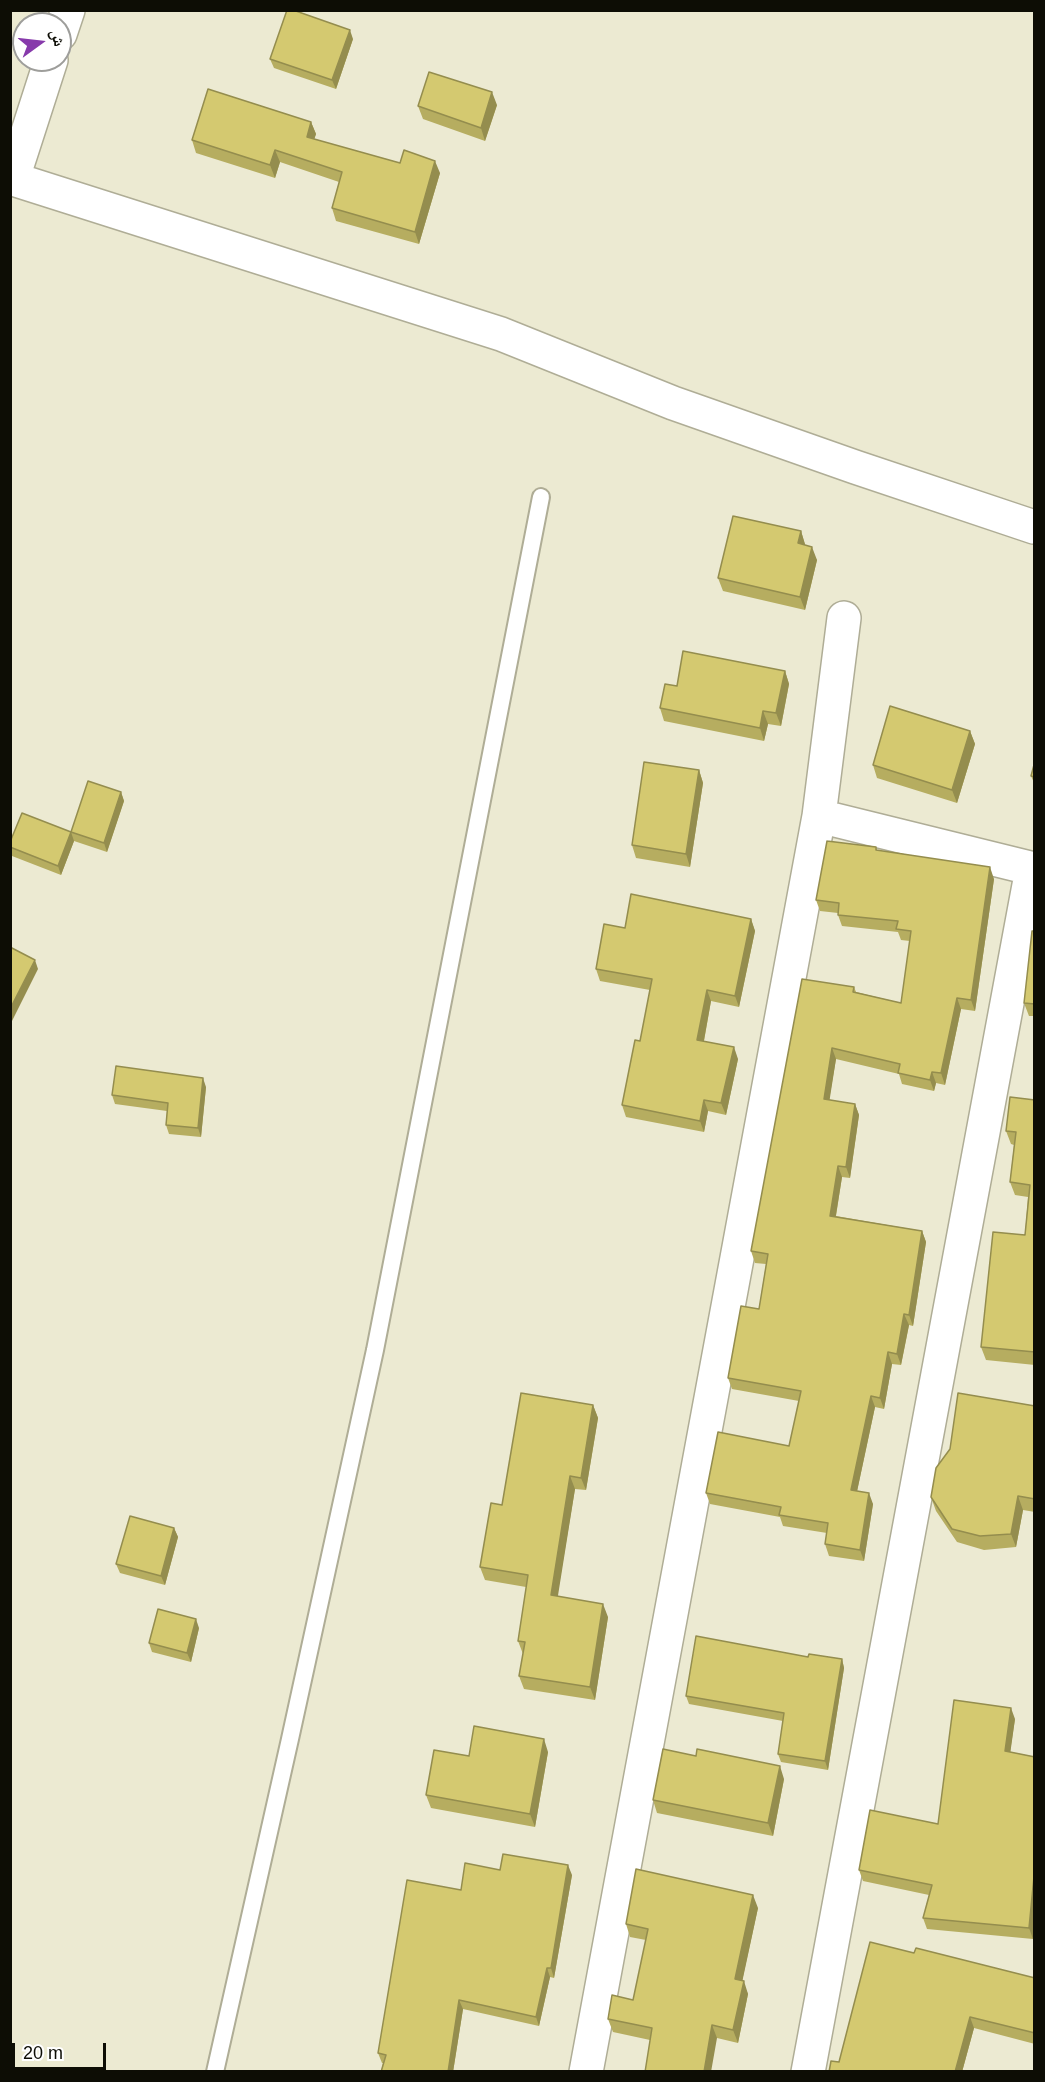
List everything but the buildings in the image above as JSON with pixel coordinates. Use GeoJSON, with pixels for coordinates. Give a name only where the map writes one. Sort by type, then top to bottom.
{"type":"FeatureCollection","features":[{"type":"Feature","properties":{"kind":"street"},"geometry":{"type":"LineString","coordinates":[[47,72],[12,178],[501,334],[683,406],[1035,527]]}},
{"type":"Feature","properties":{"kind":"street"},"geometry":{"type":"LineString","coordinates":[[586,2072],[819,816],[844,618]]}},
{"type":"Feature","properties":{"kind":"street"},"geometry":{"type":"LineString","coordinates":[[808,2072],[1034,869],[819,816]]}},
{"type":"Feature","properties":{"kind":"lane"},"geometry":{"type":"LineString","coordinates":[[215,2072],[375,1350],[541,497]]}}]}
